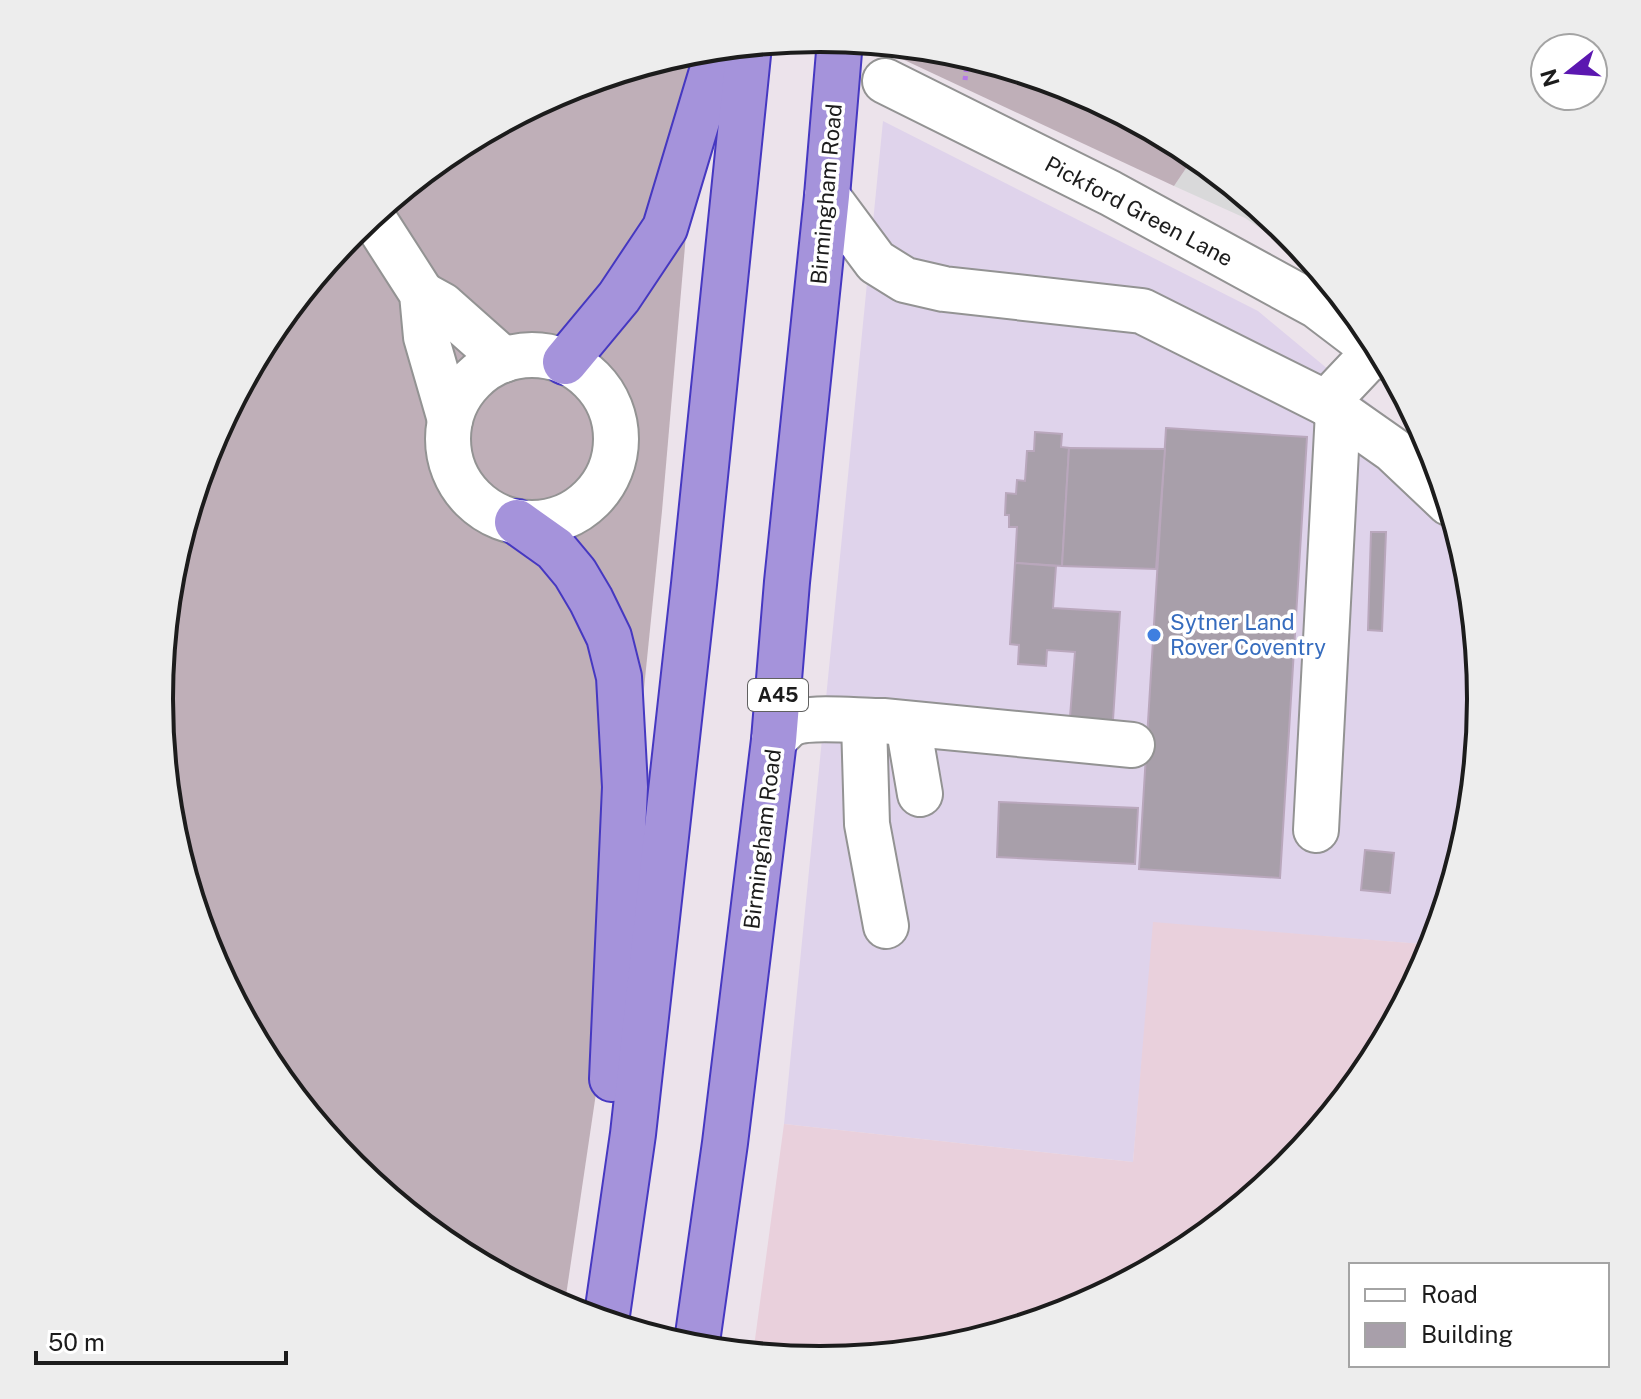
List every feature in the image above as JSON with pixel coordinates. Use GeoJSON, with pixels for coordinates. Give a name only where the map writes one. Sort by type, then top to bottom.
{"type":"FeatureCollection","features":[{"type":"Feature","properties":{"kind":"highway","name":"Birmingham Road"},"geometry":{"type":"LineString","coordinates":[[698,1336],[725,1143],[774,740],[839,52]]}},
{"type":"Feature","properties":{"kind":"highway"},"geometry":{"type":"LineString","coordinates":[[606,1311],[635,1118],[748,57]]}},
{"type":"Feature","properties":{"kind":"highway"},"geometry":{"type":"LineString","coordinates":[[565,362],[619,297],[665,228],[715,61]]}},
{"type":"Feature","properties":{"kind":"highway"},"geometry":{"type":"LineString","coordinates":[[517,522],[555,549],[575,573],[609,637],[619,677],[625,787],[604,1310]]}},
{"type":"Feature","properties":{"kind":"street","name":"Pickford Green Lane"},"geometry":{"type":"LineString","coordinates":[[885,81],[963,86],[1110,193],[1317,306],[1356,336]]}},
{"type":"Feature","properties":{"kind":"street"},"geometry":{"type":"LineString","coordinates":[[827,196],[876,262],[905,280],[944,289],[1142,311],[1332,408],[1393,450],[1433,488]]}},
{"type":"Feature","properties":{"kind":"street"},"geometry":{"type":"LineString","coordinates":[[379,227],[422,294],[426,337],[450,420]]}},
{"type":"Feature","properties":{"kind":"street"},"geometry":{"type":"LineString","coordinates":[[422,294],[442,305],[504,360]]}},
{"type":"Feature","properties":{"kind":"street"},"geometry":{"type":"LineString","coordinates":[[524,355],[545,356],[565,362],[588,377],[605,398],[615,424],[616,451],[608,477],[592,499],[569,514],[541,522],[517,522],[491,513],[470,496],[455,473],[448,447],[450,420],[460,395],[479,374],[504,360],[524,355]]}},
{"type":"Feature","properties":{"kind":"street"},"geometry":{"type":"LineString","coordinates":[[1316,830],[1332,408],[1373,362]]}},
{"type":"Feature","properties":{"kind":"street"},"geometry":{"type":"LineString","coordinates":[[774,740],[789,725],[841,718],[1132,745]]}},
{"type":"Feature","properties":{"kind":"street"},"geometry":{"type":"LineString","coordinates":[[864,722],[867,824],[886,926]]}},
{"type":"Feature","properties":{"kind":"street"},"geometry":{"type":"LineString","coordinates":[[908,724],[920,794]]}},
{"type":"Feature","properties":{"kind":"shaded area"},"geometry":{"type":"Polygon","coordinates":[[[898,57],[947,64],[1029,86],[1107,119],[1187,166],[1174,186],[898,57]]]}},
{"type":"Feature","properties":{"kind":"shaded area"},"geometry":{"type":"Polygon","coordinates":[[[701,63],[662,511],[618,945],[566,1295],[497,1260],[426,1213],[363,1157],[334,1126],[282,1059],[240,986],[222,947],[195,867],[185,826],[174,742],[174,657],[185,573],[207,491],[222,452],[240,413],[282,340],[334,273],[363,242],[426,186],[497,139],[573,101],[612,86],[701,63]]]}},
{"type":"Feature","properties":{"kind":"shaded area","name":"Sytner Land Rover Coventry"},"geometry":{"type":"Polygon","coordinates":[[[883,121],[1258,311],[1414,440],[1434,491],[1456,573],[1467,657],[1467,742],[1456,826],[1434,908],[1420,944],[1154,923],[1133,1162],[784,1124],[883,121]]]}},
{"type":"Feature","properties":{"kind":"shaded area"},"geometry":{"type":"Polygon","coordinates":[[[1187,166],[1271,235],[1245,218],[1174,186],[1187,166]]]}},
{"type":"Feature","properties":{"kind":"shaded area"},"geometry":{"type":"Polygon","coordinates":[[[1153,922],[1420,944],[1401,986],[1359,1059],[1307,1126],[1278,1157],[1215,1213],[1144,1260],[1068,1298],[1029,1313],[947,1335],[863,1346],[754,1343],[784,1124],[1133,1162],[1153,922]]]}},
{"type":"Feature","properties":{"kind":"building"},"geometry":{"type":"Polygon","coordinates":[[[1166,428],[1307,437],[1280,878],[1139,869],[1166,428]]]}},
{"type":"Feature","properties":{"kind":"building"},"geometry":{"type":"Polygon","coordinates":[[[1035,432],[1062,434],[1061,447],[1069,448],[1062,566],[1015,563],[1017,527],[1009,527],[1009,515],[1005,515],[1006,493],[1016,494],[1017,480],[1025,481],[1027,451],[1034,451],[1035,432]]]}},
{"type":"Feature","properties":{"kind":"building"},"geometry":{"type":"Polygon","coordinates":[[[1069,448],[1165,449],[1156,569],[1062,566],[1069,448]]]}},
{"type":"Feature","properties":{"kind":"building"},"geometry":{"type":"Polygon","coordinates":[[[1371,532],[1386,532],[1382,631],[1368,630],[1371,532]]]}},
{"type":"Feature","properties":{"kind":"building"},"geometry":{"type":"Polygon","coordinates":[[[1015,563],[1056,566],[1053,608],[1120,612],[1113,720],[1070,717],[1075,652],[1047,650],[1046,666],[1018,664],[1019,645],[1010,644],[1015,563]]]}},
{"type":"Feature","properties":{"kind":"building"},"geometry":{"type":"Polygon","coordinates":[[[999,802],[1138,808],[1135,864],[997,857],[999,802]]]}},
{"type":"Feature","properties":{"kind":"building"},"geometry":{"type":"Polygon","coordinates":[[[1365,850],[1394,853],[1390,893],[1361,890],[1365,850]]]}},
{"type":"Feature","properties":{"kind":"place","name":"Sytner Land Rover Coventry"},"geometry":{"type":"Point","coordinates":[1154,635]}}]}
